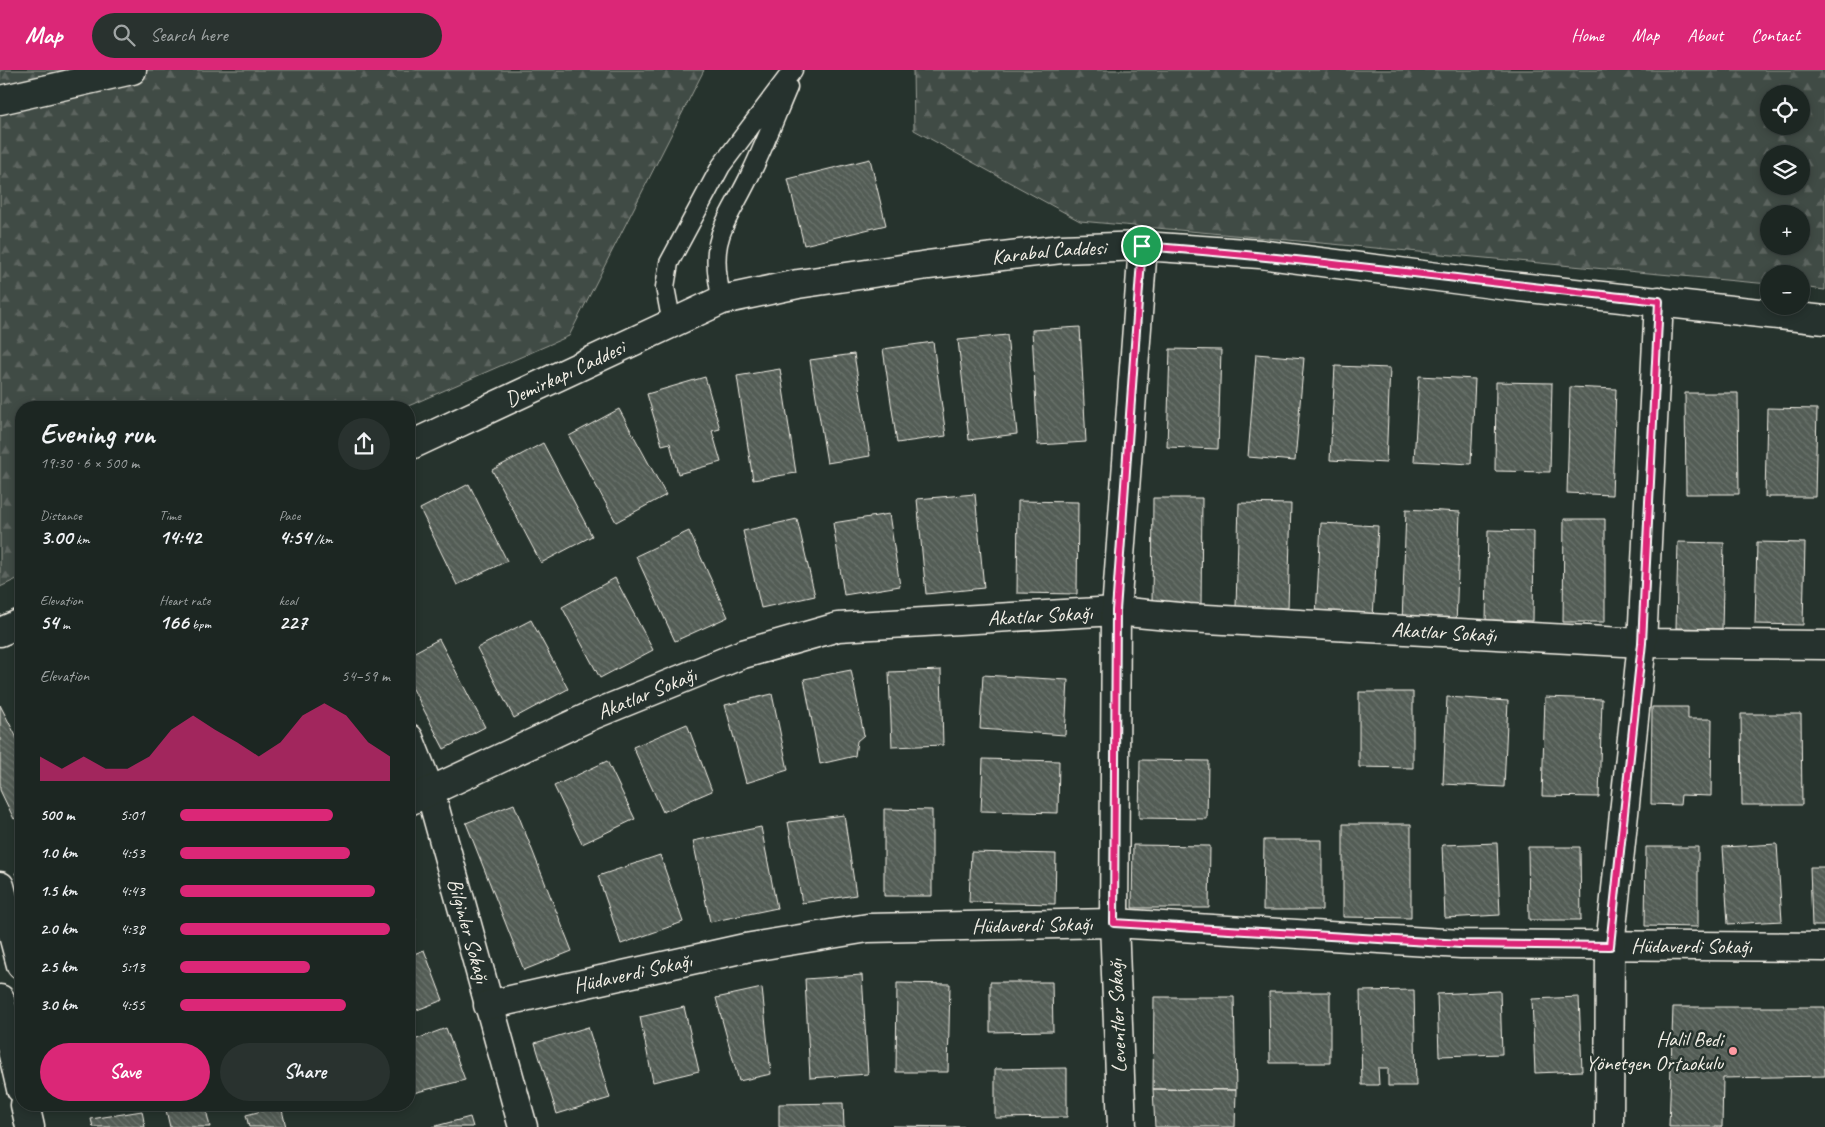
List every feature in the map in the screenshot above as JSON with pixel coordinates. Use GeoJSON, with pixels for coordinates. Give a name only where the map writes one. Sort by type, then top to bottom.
{"type":"FeatureCollection","features":[{"type":"Feature","properties":{"kind":"street"},"geometry":{"type":"LineString","coordinates":[[0,100],[132,70]]}},
{"type":"Feature","properties":{"kind":"street","name":"Karabal Caddesi"},"geometry":{"type":"LineString","coordinates":[[722,300],[798,284],[928,265],[1062,249],[1142,246],[1260,254],[1500,285],[1825,320]]}},
{"type":"Feature","properties":{"kind":"street","name":"Leventler Sokağı"},"geometry":{"type":"LineString","coordinates":[[1122,1127],[1114,923],[1116,611],[1142,246]]}},
{"type":"Feature","properties":{"kind":"street","name":"Demirkapı Caddesi"},"geometry":{"type":"LineString","coordinates":[[415,443],[722,300]]}},
{"type":"Feature","properties":{"kind":"street"},"geometry":{"type":"LineString","coordinates":[[1609,1127],[1610,946],[1642,643],[1659,301]]}},
{"type":"Feature","properties":{"kind":"street","name":"Akatlar Sokağı"},"geometry":{"type":"LineString","coordinates":[[419,796],[593,715],[743,654],[838,627],[1116,611],[1198,619],[1642,643],[1825,645]]}},
{"type":"Feature","properties":{"kind":"street"},"geometry":{"type":"LineString","coordinates":[[0,632],[15,626]]}},
{"type":"Feature","properties":{"kind":"street","name":"Bilginler Sokağı"},"geometry":{"type":"LineString","coordinates":[[415,773],[419,796],[488,1005],[522,1127]]}},
{"type":"Feature","properties":{"kind":"street"},"geometry":{"type":"LineString","coordinates":[[0,886],[15,942]]}},
{"type":"Feature","properties":{"kind":"street","name":"Hüdaverdi Sokağı"},"geometry":{"type":"LineString","coordinates":[[488,1005],[746,948],[868,928],[1114,923],[1461,944],[1825,947]]}},
{"type":"Feature","properties":{"kind":"street"},"geometry":{"type":"LineString","coordinates":[[0,982],[15,977]]}},
{"type":"Feature","properties":{"kind":"street"},"geometry":{"type":"LineString","coordinates":[[0,999],[15,1063]]}},
{"type":"Feature","properties":{"kind":"street"},"geometry":{"type":"LineString","coordinates":[[26,1111],[30,1127]]}},
{"type":"Feature","properties":{"kind":"lane"},"geometry":{"type":"LineString","coordinates":[[722,300],[716,274],[717,247],[723,225],[751,173],[794,70]]}},
{"type":"Feature","properties":{"kind":"lane"},"geometry":{"type":"LineString","coordinates":[[672,324],[665,287],[669,262],[721,166],[794,70]]}},
{"type":"Feature","properties":{"kind":"green space"},"geometry":{"type":"Polygon","coordinates":[[[0,70],[704,70],[569,336],[415,403],[415,401],[15,401],[15,580],[0,587],[0,70]]]}},
{"type":"Feature","properties":{"kind":"green space"},"geometry":{"type":"Polygon","coordinates":[[[913,70],[1825,70],[1825,290],[1810,288],[1810,265],[1760,265],[1760,283],[1080,221],[914,130],[913,70]]]}},
{"type":"Feature","properties":{"kind":"building"},"geometry":{"type":"Polygon","coordinates":[[[870,159],[886,225],[804,245],[788,179],[870,159]]]}},
{"type":"Feature","properties":{"kind":"building"},"geometry":{"type":"Polygon","coordinates":[[[1080,327],[1086,442],[1038,445],[1032,330],[1080,327]]]}},
{"type":"Feature","properties":{"kind":"building"},"geometry":{"type":"Polygon","coordinates":[[[1007,335],[1017,434],[969,440],[958,340],[1007,335]]]}},
{"type":"Feature","properties":{"kind":"building"},"geometry":{"type":"Polygon","coordinates":[[[933,342],[946,436],[897,443],[883,349],[933,342]]]}},
{"type":"Feature","properties":{"kind":"building"},"geometry":{"type":"Polygon","coordinates":[[[1170,349],[1221,350],[1218,449],[1167,447],[1170,349]]]}},
{"type":"Feature","properties":{"kind":"building"},"geometry":{"type":"Polygon","coordinates":[[[854,354],[870,456],[827,463],[810,360],[854,354]]]}},
{"type":"Feature","properties":{"kind":"building"},"geometry":{"type":"Polygon","coordinates":[[[1256,354],[1304,358],[1295,461],[1248,457],[1256,354]]]}},
{"type":"Feature","properties":{"kind":"building"},"geometry":{"type":"Polygon","coordinates":[[[1335,366],[1390,368],[1386,463],[1330,460],[1335,366]]]}},
{"type":"Feature","properties":{"kind":"building"},"geometry":{"type":"Polygon","coordinates":[[[780,369],[796,473],[753,480],[737,376],[780,369]]]}},
{"type":"Feature","properties":{"kind":"building"},"geometry":{"type":"Polygon","coordinates":[[[1419,376],[1475,379],[1471,464],[1414,461],[1419,376]]]}},
{"type":"Feature","properties":{"kind":"building"},"geometry":{"type":"Polygon","coordinates":[[[705,377],[720,429],[712,431],[721,462],[678,474],[670,443],[662,445],[647,394],[705,377]]]}},
{"type":"Feature","properties":{"kind":"building"},"geometry":{"type":"Polygon","coordinates":[[[1496,382],[1552,383],[1550,472],[1495,471],[1496,382]]]}},
{"type":"Feature","properties":{"kind":"building"},"geometry":{"type":"Polygon","coordinates":[[[1570,387],[1616,389],[1612,495],[1567,493],[1570,387]]]}},
{"type":"Feature","properties":{"kind":"building"},"geometry":{"type":"Polygon","coordinates":[[[1685,393],[1738,393],[1739,494],[1686,494],[1685,393]]]}},
{"type":"Feature","properties":{"kind":"building"},"geometry":{"type":"Polygon","coordinates":[[[1767,408],[1817,409],[1815,497],[1765,497],[1767,408]]]}},
{"type":"Feature","properties":{"kind":"building"},"geometry":{"type":"Polygon","coordinates":[[[619,409],[666,495],[616,522],[569,436],[619,409]]]}},
{"type":"Feature","properties":{"kind":"building"},"geometry":{"type":"Polygon","coordinates":[[[543,443],[592,536],[541,563],[492,470],[543,443]]]}},
{"type":"Feature","properties":{"kind":"building"},"geometry":{"type":"Polygon","coordinates":[[[469,484],[507,561],[457,585],[420,509],[469,484]]]}},
{"type":"Feature","properties":{"kind":"building"},"geometry":{"type":"Polygon","coordinates":[[[975,494],[984,588],[926,594],[917,499],[975,494]]]}},
{"type":"Feature","properties":{"kind":"building"},"geometry":{"type":"Polygon","coordinates":[[[1153,498],[1202,498],[1201,606],[1152,605],[1153,498]]]}},
{"type":"Feature","properties":{"kind":"building"},"geometry":{"type":"Polygon","coordinates":[[[1018,501],[1078,502],[1077,594],[1017,593],[1018,501]]]}},
{"type":"Feature","properties":{"kind":"building"},"geometry":{"type":"Polygon","coordinates":[[[1239,503],[1291,504],[1288,608],[1236,607],[1239,503]]]}},
{"type":"Feature","properties":{"kind":"building"},"geometry":{"type":"Polygon","coordinates":[[[1406,509],[1460,512],[1456,626],[1402,623],[1406,509]]]}},
{"type":"Feature","properties":{"kind":"building"},"geometry":{"type":"Polygon","coordinates":[[[889,514],[900,586],[844,595],[833,523],[889,514]]]}},
{"type":"Feature","properties":{"kind":"building"},"geometry":{"type":"Polygon","coordinates":[[[797,519],[815,596],[761,608],[743,531],[797,519]]]}},
{"type":"Feature","properties":{"kind":"building"},"geometry":{"type":"Polygon","coordinates":[[[1564,519],[1605,519],[1605,622],[1563,622],[1564,519]]]}},
{"type":"Feature","properties":{"kind":"building"},"geometry":{"type":"Polygon","coordinates":[[[1321,523],[1378,526],[1373,619],[1316,616],[1321,523]]]}},
{"type":"Feature","properties":{"kind":"building"},"geometry":{"type":"Polygon","coordinates":[[[1488,530],[1534,531],[1533,621],[1486,620],[1488,530]]]}},
{"type":"Feature","properties":{"kind":"building"},"geometry":{"type":"Polygon","coordinates":[[[689,531],[728,617],[675,641],[636,556],[689,531]]]}},
{"type":"Feature","properties":{"kind":"building"},"geometry":{"type":"Polygon","coordinates":[[[1678,542],[1724,543],[1722,629],[1676,628],[1678,542]]]}},
{"type":"Feature","properties":{"kind":"building"},"geometry":{"type":"Polygon","coordinates":[[[1757,542],[1805,543],[1803,625],[1755,624],[1757,542]]]}},
{"type":"Feature","properties":{"kind":"building"},"geometry":{"type":"Polygon","coordinates":[[[615,578],[653,650],[600,678],[562,607],[615,578]]]}},
{"type":"Feature","properties":{"kind":"building"},"geometry":{"type":"Polygon","coordinates":[[[531,620],[568,689],[514,718],[477,648],[531,620]]]}},
{"type":"Feature","properties":{"kind":"building"},"geometry":{"type":"Polygon","coordinates":[[[439,639],[485,727],[444,749],[415,693],[415,652],[439,639]]]}},
{"type":"Feature","properties":{"kind":"building"},"geometry":{"type":"Polygon","coordinates":[[[851,670],[864,735],[857,741],[855,756],[820,764],[804,679],[851,670]]]}},
{"type":"Feature","properties":{"kind":"building"},"geometry":{"type":"Polygon","coordinates":[[[941,670],[943,745],[892,747],[889,672],[941,670]]]}},
{"type":"Feature","properties":{"kind":"building"},"geometry":{"type":"Polygon","coordinates":[[[983,675],[1068,680],[1065,735],[980,729],[983,675]]]}},
{"type":"Feature","properties":{"kind":"building"},"geometry":{"type":"Polygon","coordinates":[[[1359,692],[1413,692],[1413,768],[1359,767],[1359,692]]]}},
{"type":"Feature","properties":{"kind":"building"},"geometry":{"type":"Polygon","coordinates":[[[772,694],[788,770],[746,783],[725,705],[772,694]]]}},
{"type":"Feature","properties":{"kind":"building"},"geometry":{"type":"Polygon","coordinates":[[[1447,697],[1508,701],[1504,787],[1443,784],[1447,697]]]}},
{"type":"Feature","properties":{"kind":"building"},"geometry":{"type":"Polygon","coordinates":[[[1545,697],[1602,699],[1599,797],[1542,796],[1545,697]]]}},
{"type":"Feature","properties":{"kind":"building"},"geometry":{"type":"Polygon","coordinates":[[[0,705],[15,734],[14,819],[0,790],[0,705]]]}},
{"type":"Feature","properties":{"kind":"building"},"geometry":{"type":"Polygon","coordinates":[[[1652,707],[1688,707],[1688,719],[1712,719],[1711,796],[1681,795],[1680,805],[1651,804],[1652,707]]]}},
{"type":"Feature","properties":{"kind":"building"},"geometry":{"type":"Polygon","coordinates":[[[1741,714],[1801,714],[1802,805],[1742,805],[1741,714]]]}},
{"type":"Feature","properties":{"kind":"building"},"geometry":{"type":"Polygon","coordinates":[[[687,724],[712,791],[663,812],[633,747],[687,724]]]}},
{"type":"Feature","properties":{"kind":"building"},"geometry":{"type":"Polygon","coordinates":[[[983,759],[1059,761],[1058,813],[981,811],[983,759]]]}},
{"type":"Feature","properties":{"kind":"building"},"geometry":{"type":"Polygon","coordinates":[[[1140,760],[1208,761],[1207,819],[1139,818],[1140,760]]]}},
{"type":"Feature","properties":{"kind":"building"},"geometry":{"type":"Polygon","coordinates":[[[607,761],[635,819],[582,844],[554,786],[607,761]]]}},
{"type":"Feature","properties":{"kind":"building"},"geometry":{"type":"Polygon","coordinates":[[[514,804],[572,951],[524,970],[466,823],[514,804]]]}},
{"type":"Feature","properties":{"kind":"building"},"geometry":{"type":"Polygon","coordinates":[[[884,809],[932,810],[932,896],[884,896],[884,809]]]}},
{"type":"Feature","properties":{"kind":"building"},"geometry":{"type":"Polygon","coordinates":[[[844,815],[856,895],[802,903],[788,822],[844,815]]]}},
{"type":"Feature","properties":{"kind":"building"},"geometry":{"type":"Polygon","coordinates":[[[1343,824],[1411,824],[1411,918],[1343,917],[1343,824]]]}},
{"type":"Feature","properties":{"kind":"building"},"geometry":{"type":"Polygon","coordinates":[[[761,827],[777,908],[710,922],[693,841],[761,827]]]}},
{"type":"Feature","properties":{"kind":"building"},"geometry":{"type":"Polygon","coordinates":[[[1264,840],[1322,840],[1322,910],[1263,910],[1264,840]]]}},
{"type":"Feature","properties":{"kind":"building"},"geometry":{"type":"Polygon","coordinates":[[[1497,843],[1500,915],[1445,918],[1442,845],[1497,843]]]}},
{"type":"Feature","properties":{"kind":"building"},"geometry":{"type":"Polygon","coordinates":[[[1777,844],[1782,921],[1728,924],[1723,847],[1777,844]]]}},
{"type":"Feature","properties":{"kind":"building"},"geometry":{"type":"Polygon","coordinates":[[[1133,845],[1210,846],[1209,908],[1132,908],[1133,845]]]}},
{"type":"Feature","properties":{"kind":"building"},"geometry":{"type":"Polygon","coordinates":[[[1528,847],[1580,847],[1581,920],[1529,920],[1528,847]]]}},
{"type":"Feature","properties":{"kind":"building"},"geometry":{"type":"Polygon","coordinates":[[[1646,847],[1698,847],[1698,927],[1645,926],[1646,847]]]}},
{"type":"Feature","properties":{"kind":"building"},"geometry":{"type":"Polygon","coordinates":[[[971,852],[1056,854],[1055,904],[969,902],[971,852]]]}},
{"type":"Feature","properties":{"kind":"building"},"geometry":{"type":"Polygon","coordinates":[[[660,855],[683,922],[621,944],[598,876],[660,855]]]}},
{"type":"Feature","properties":{"kind":"building"},"geometry":{"type":"Polygon","coordinates":[[[1810,867],[1825,867],[1825,926],[1812,926],[1810,867]]]}},
{"type":"Feature","properties":{"kind":"building"},"geometry":{"type":"Polygon","coordinates":[[[424,950],[443,1000],[415,1011],[415,954],[424,950]]]}},
{"type":"Feature","properties":{"kind":"building"},"geometry":{"type":"Polygon","coordinates":[[[862,975],[868,1074],[810,1078],[805,979],[862,975]]]}},
{"type":"Feature","properties":{"kind":"building"},"geometry":{"type":"Polygon","coordinates":[[[990,982],[1052,982],[1053,1031],[990,1032],[990,982]]]}},
{"type":"Feature","properties":{"kind":"building"},"geometry":{"type":"Polygon","coordinates":[[[897,983],[950,984],[948,1072],[896,1072],[897,983]]]}},
{"type":"Feature","properties":{"kind":"building"},"geometry":{"type":"Polygon","coordinates":[[[762,988],[771,1074],[739,1081],[716,998],[762,988]]]}},
{"type":"Feature","properties":{"kind":"building"},"geometry":{"type":"Polygon","coordinates":[[[1414,990],[1416,1086],[1388,1086],[1388,1068],[1378,1068],[1379,1085],[1362,1085],[1360,991],[1414,990]]]}},
{"type":"Feature","properties":{"kind":"building"},"geometry":{"type":"Polygon","coordinates":[[[1500,991],[1502,1054],[1439,1056],[1437,994],[1500,991]]]}},
{"type":"Feature","properties":{"kind":"building"},"geometry":{"type":"Polygon","coordinates":[[[1269,992],[1330,992],[1330,1063],[1270,1063],[1269,992]]]}},
{"type":"Feature","properties":{"kind":"building"},"geometry":{"type":"Polygon","coordinates":[[[1154,997],[1234,997],[1236,1090],[1153,1089],[1154,997]]]}},
{"type":"Feature","properties":{"kind":"building"},"geometry":{"type":"Polygon","coordinates":[[[1579,997],[1582,1071],[1535,1073],[1532,999],[1579,997]]]}},
{"type":"Feature","properties":{"kind":"building"},"geometry":{"type":"Polygon","coordinates":[[[684,1007],[699,1071],[653,1082],[640,1017],[684,1007]]]}},
{"type":"Feature","properties":{"kind":"building"},"geometry":{"type":"Polygon","coordinates":[[[1673,1007],[1825,1007],[1825,1076],[1723,1078],[1722,1127],[1669,1127],[1673,1007]]]}},
{"type":"Feature","properties":{"kind":"building"},"geometry":{"type":"Polygon","coordinates":[[[588,1027],[610,1098],[557,1114],[535,1043],[588,1027]]]}},
{"type":"Feature","properties":{"kind":"building"},"geometry":{"type":"Polygon","coordinates":[[[446,1028],[465,1080],[415,1092],[415,1040],[446,1028]]]}},
{"type":"Feature","properties":{"kind":"building"},"geometry":{"type":"Polygon","coordinates":[[[1067,1068],[1067,1117],[995,1118],[995,1069],[1067,1068]]]}},
{"type":"Feature","properties":{"kind":"building"},"geometry":{"type":"Polygon","coordinates":[[[1153,1089],[1236,1090],[1235,1127],[1155,1127],[1153,1089]]]}},
{"type":"Feature","properties":{"kind":"building"},"geometry":{"type":"Polygon","coordinates":[[[843,1103],[844,1127],[779,1127],[779,1104],[843,1103]]]}},
{"type":"Feature","properties":{"kind":"building"},"geometry":{"type":"Polygon","coordinates":[[[142,1111],[145,1127],[93,1127],[91,1119],[142,1111]]]}},
{"type":"Feature","properties":{"kind":"building"},"geometry":{"type":"Polygon","coordinates":[[[166,1111],[206,1111],[210,1127],[170,1127],[166,1111]]]}},
{"type":"Feature","properties":{"kind":"building"},"geometry":{"type":"Polygon","coordinates":[[[262,1111],[282,1111],[286,1127],[249,1127],[246,1115],[262,1111]]]}},
{"type":"Feature","properties":{"kind":"building"},"geometry":{"type":"Polygon","coordinates":[[[470,1117],[473,1127],[432,1127],[470,1117]]]}},
{"type":"Feature","properties":{"kind":"building"},"geometry":{"type":"Polygon","coordinates":[[[892,1126],[965,1127],[892,1127],[892,1126]]]}},
{"type":"Feature","properties":{"kind":"place","name":"Halil Bedi Yönetgen Ortaokulu"},"geometry":{"type":"Point","coordinates":[1733,1051]}},
{"type":"Feature","properties":{"kind":"route"},"geometry":{"type":"LineString","coordinates":[[1142,246],[1260,254],[1500,285],[1659,301],[1642,643],[1610,946],[1461,944],[1114,923],[1116,611],[1142,246]]}}]}
